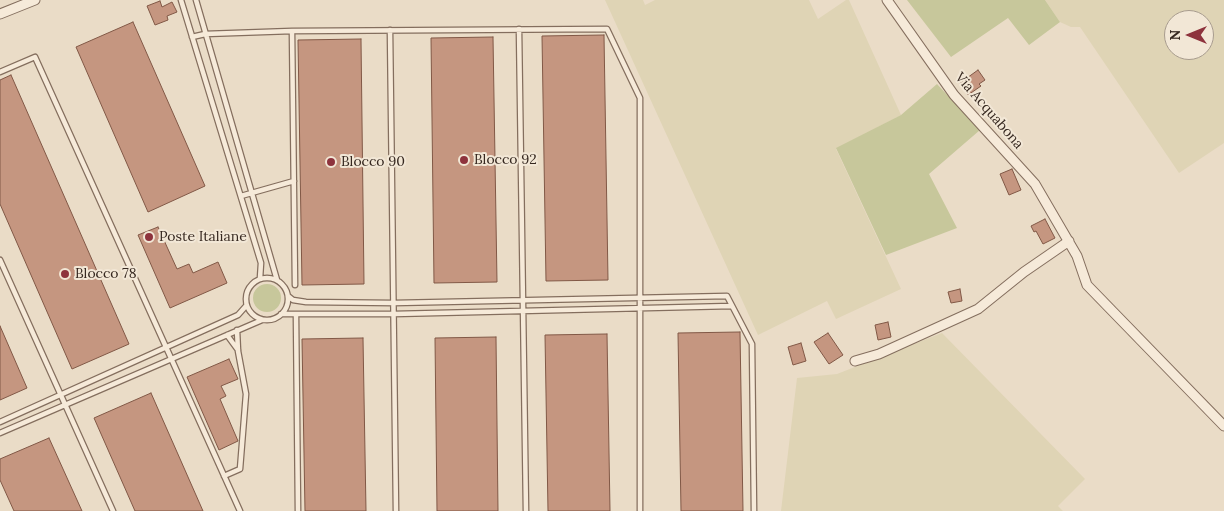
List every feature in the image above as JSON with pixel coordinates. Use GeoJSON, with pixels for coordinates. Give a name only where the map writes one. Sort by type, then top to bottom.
{"type":"FeatureCollection","features":[{"type":"Feature","properties":{"kind":"street"},"geometry":{"type":"LineString","coordinates":[[0,14],[36,0]]}},
{"type":"Feature","properties":{"kind":"street","name":"Via Acquabona"},"geometry":{"type":"LineString","coordinates":[[887,0],[954,95],[1035,184],[1077,256],[1087,285],[1224,426]]}},
{"type":"Feature","properties":{"kind":"street"},"geometry":{"type":"LineString","coordinates":[[855,361],[879,354],[978,309],[1024,272],[1069,241]]}},
{"type":"Feature","properties":{"kind":"lane"},"geometry":{"type":"LineString","coordinates":[[181,0],[262,263],[260,278]]}},
{"type":"Feature","properties":{"kind":"lane"},"geometry":{"type":"LineString","coordinates":[[196,0],[277,280],[286,290],[288,296],[288,303],[282,314]]}},
{"type":"Feature","properties":{"kind":"lane"},"geometry":{"type":"LineString","coordinates":[[192,37],[205,34],[292,31],[519,28],[607,29],[640,98],[640,511]]}},
{"type":"Feature","properties":{"kind":"lane"},"geometry":{"type":"LineString","coordinates":[[519,28],[526,511]]}},
{"type":"Feature","properties":{"kind":"lane"},"geometry":{"type":"LineString","coordinates":[[390,30],[396,511]]}},
{"type":"Feature","properties":{"kind":"lane"},"geometry":{"type":"LineString","coordinates":[[292,31],[295,285]]}},
{"type":"Feature","properties":{"kind":"lane"},"geometry":{"type":"LineString","coordinates":[[0,72],[34,57],[240,511]]}},
{"type":"Feature","properties":{"kind":"lane"},"geometry":{"type":"LineString","coordinates":[[242,196],[294,181]]}},
{"type":"Feature","properties":{"kind":"lane"},"geometry":{"type":"LineString","coordinates":[[0,260],[112,511]]}},
{"type":"Feature","properties":{"kind":"lane"},"geometry":{"type":"LineString","coordinates":[[0,422],[238,314],[246,306],[247,291],[250,285],[260,278],[277,280]]}},
{"type":"Feature","properties":{"kind":"lane"},"geometry":{"type":"LineString","coordinates":[[288,296],[293,300],[306,302],[394,303],[727,296],[752,344],[754,511]]}},
{"type":"Feature","properties":{"kind":"lane"},"geometry":{"type":"LineString","coordinates":[[246,306],[256,317],[262,320]]}},
{"type":"Feature","properties":{"kind":"lane"},"geometry":{"type":"LineString","coordinates":[[0,433],[237,330],[262,320],[270,320],[282,314],[394,314],[732,306]]}},
{"type":"Feature","properties":{"kind":"lane"},"geometry":{"type":"LineString","coordinates":[[296,315],[298,511]]}},
{"type":"Feature","properties":{"kind":"lane"},"geometry":{"type":"LineString","coordinates":[[224,476],[240,470],[246,394],[238,351],[237,330]]}},
{"type":"Feature","properties":{"kind":"lane"},"geometry":{"type":"LineString","coordinates":[[227,335],[238,351]]}},
{"type":"Feature","properties":{"kind":"shaded area"},"geometry":{"type":"Polygon","coordinates":[[[605,0],[643,0],[645,5],[655,0],[809,0],[818,19],[846,0],[849,0],[901,115],[836,149],[901,289],[836,319],[827,301],[758,335],[605,0]]]}},
{"type":"Feature","properties":{"kind":"shaded area"},"geometry":{"type":"Polygon","coordinates":[[[1045,0],[1224,0],[1224,143],[1179,173],[1080,27],[1071,27],[1060,22],[1045,0]]]}},
{"type":"Feature","properties":{"kind":"shaded area"},"geometry":{"type":"Polygon","coordinates":[[[942,333],[1085,479],[1058,506],[1063,511],[781,511],[797,378],[837,374],[942,333]]]}},
{"type":"Feature","properties":{"kind":"green space"},"geometry":{"type":"Polygon","coordinates":[[[907,0],[1045,0],[1060,22],[1029,45],[1008,18],[951,57],[907,0]]]}},
{"type":"Feature","properties":{"kind":"green space"},"geometry":{"type":"Polygon","coordinates":[[[937,84],[980,130],[929,174],[957,228],[886,255],[836,148],[901,115],[937,84]]]}},
{"type":"Feature","properties":{"kind":"green space"},"geometry":{"type":"Polygon","coordinates":[[[267,284],[277,288],[281,298],[277,308],[267,312],[257,308],[253,298],[257,288],[267,284]]]}},
{"type":"Feature","properties":{"kind":"building"},"geometry":{"type":"Polygon","coordinates":[[[160,1],[162,7],[172,2],[177,12],[167,16],[168,20],[155,25],[147,6],[160,1]]]}},
{"type":"Feature","properties":{"kind":"building"},"geometry":{"type":"Polygon","coordinates":[[[133,22],[205,186],[148,212],[76,47],[133,22]]]}},
{"type":"Feature","properties":{"kind":"building"},"geometry":{"type":"Polygon","coordinates":[[[604,35],[608,280],[546,281],[542,36],[604,35]]]}},
{"type":"Feature","properties":{"kind":"building","name":"Blocco 92"},"geometry":{"type":"Polygon","coordinates":[[[493,37],[497,282],[434,283],[431,38],[493,37]]]}},
{"type":"Feature","properties":{"kind":"building","name":"Blocco 90"},"geometry":{"type":"Polygon","coordinates":[[[361,39],[364,284],[302,285],[298,40],[361,39]]]}},
{"type":"Feature","properties":{"kind":"building"},"geometry":{"type":"Polygon","coordinates":[[[978,70],[985,80],[979,84],[981,86],[968,95],[960,83],[978,70]]]}},
{"type":"Feature","properties":{"kind":"building","name":"Blocco 78"},"geometry":{"type":"Polygon","coordinates":[[[11,75],[129,344],[72,369],[0,204],[0,80],[11,75]]]}},
{"type":"Feature","properties":{"kind":"building"},"geometry":{"type":"Polygon","coordinates":[[[1012,169],[1021,190],[1009,195],[1000,174],[1012,169]]]}},
{"type":"Feature","properties":{"kind":"building"},"geometry":{"type":"Polygon","coordinates":[[[1045,219],[1055,238],[1043,244],[1031,226],[1045,219]]]}},
{"type":"Feature","properties":{"kind":"building"},"geometry":{"type":"Polygon","coordinates":[[[158,227],[177,269],[189,264],[193,273],[218,262],[227,283],[170,308],[138,235],[158,227]]]}},
{"type":"Feature","properties":{"kind":"building"},"geometry":{"type":"Polygon","coordinates":[[[960,289],[962,301],[951,303],[948,292],[960,289]]]}},
{"type":"Feature","properties":{"kind":"building"},"geometry":{"type":"Polygon","coordinates":[[[888,322],[891,337],[878,340],[875,325],[888,322]]]}},
{"type":"Feature","properties":{"kind":"building"},"geometry":{"type":"Polygon","coordinates":[[[0,326],[27,388],[0,400],[0,326]]]}},
{"type":"Feature","properties":{"kind":"building"},"geometry":{"type":"Polygon","coordinates":[[[740,332],[743,511],[681,511],[678,333],[740,332]]]}},
{"type":"Feature","properties":{"kind":"building"},"geometry":{"type":"Polygon","coordinates":[[[828,333],[843,355],[829,364],[814,342],[828,333]]]}},
{"type":"Feature","properties":{"kind":"building"},"geometry":{"type":"Polygon","coordinates":[[[607,334],[610,511],[548,511],[545,335],[607,334]]]}},
{"type":"Feature","properties":{"kind":"building"},"geometry":{"type":"Polygon","coordinates":[[[496,337],[498,511],[437,511],[435,338],[496,337]]]}},
{"type":"Feature","properties":{"kind":"building"},"geometry":{"type":"Polygon","coordinates":[[[363,338],[366,511],[305,511],[302,339],[363,338]]]}},
{"type":"Feature","properties":{"kind":"building"},"geometry":{"type":"Polygon","coordinates":[[[801,343],[806,361],[793,365],[788,347],[801,343]]]}},
{"type":"Feature","properties":{"kind":"building"},"geometry":{"type":"Polygon","coordinates":[[[229,359],[238,379],[221,386],[226,396],[220,399],[238,441],[219,450],[187,377],[229,359]]]}},
{"type":"Feature","properties":{"kind":"building"},"geometry":{"type":"Polygon","coordinates":[[[151,393],[203,511],[135,511],[94,418],[151,393]]]}},
{"type":"Feature","properties":{"kind":"building"},"geometry":{"type":"Polygon","coordinates":[[[49,438],[82,511],[14,511],[0,480],[0,459],[49,438]]]}},
{"type":"Feature","properties":{"kind":"place","name":"Blocco 92"},"geometry":{"type":"Point","coordinates":[464,160]}},
{"type":"Feature","properties":{"kind":"place","name":"Blocco 90"},"geometry":{"type":"Point","coordinates":[331,162]}},
{"type":"Feature","properties":{"kind":"place","name":"Poste Italiane"},"geometry":{"type":"Point","coordinates":[149,237]}},
{"type":"Feature","properties":{"kind":"place","name":"Blocco 78"},"geometry":{"type":"Point","coordinates":[65,274]}}]}
